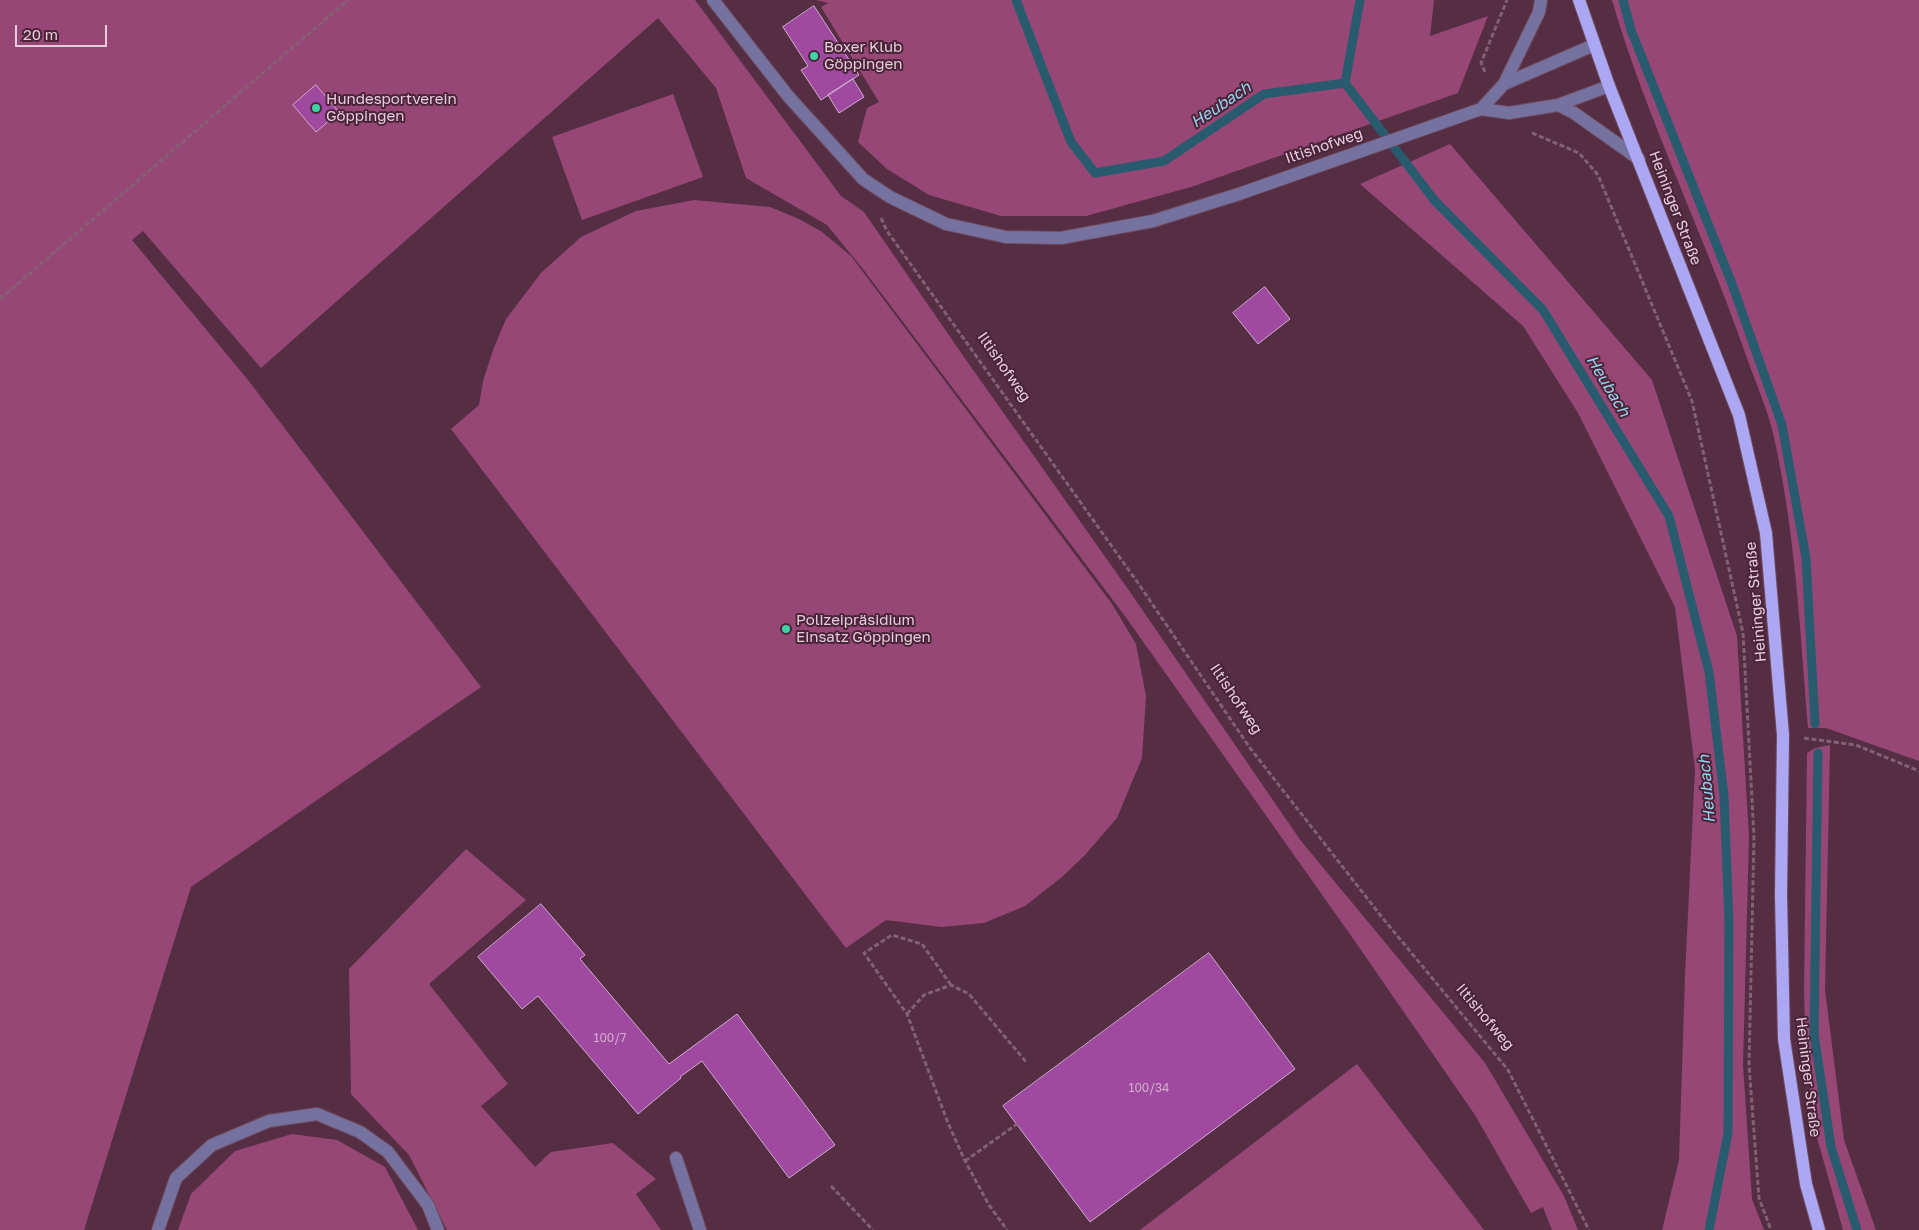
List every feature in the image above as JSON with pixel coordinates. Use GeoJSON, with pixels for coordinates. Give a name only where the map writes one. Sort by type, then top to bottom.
{"type":"FeatureCollection","features":[{"type":"Feature","properties":{"kind":"main road","name":"Heininger Straße"},"geometry":{"type":"LineString","coordinates":[[1579,0],[1609,86],[1739,415],[1766,533],[1783,735],[1781,894],[1784,1039],[1806,1184],[1820,1230]]}},
{"type":"Feature","properties":{"kind":"street","name":"Iltishofweg"},"geometry":{"type":"LineString","coordinates":[[714,0],[788,96],[863,179],[890,197],[946,224],[1006,237],[1061,238],[1153,221],[1239,194],[1481,109],[1510,113],[1558,105],[1609,86]]}},
{"type":"Feature","properties":{"kind":"street"},"geometry":{"type":"LineString","coordinates":[[1504,84],[1539,12],[1541,0]]}},
{"type":"Feature","properties":{"kind":"street","name":"Iltishofweg"},"geometry":{"type":"LineString","coordinates":[[1481,109],[1504,84],[1594,45]]}},
{"type":"Feature","properties":{"kind":"street"},"geometry":{"type":"LineString","coordinates":[[1558,105],[1574,113],[1639,159]]}},
{"type":"Feature","properties":{"kind":"street"},"geometry":{"type":"LineString","coordinates":[[158,1230],[176,1178],[212,1145],[269,1121],[316,1114],[360,1132],[388,1152],[428,1205],[438,1230]]}},
{"type":"Feature","properties":{"kind":"street"},"geometry":{"type":"LineString","coordinates":[[676,1158],[700,1230]]}},
{"type":"Feature","properties":{"kind":"path"},"geometry":{"type":"LineString","coordinates":[[0,299],[348,0]]}},
{"type":"Feature","properties":{"kind":"path"},"geometry":{"type":"LineString","coordinates":[[1494,94],[1482,63],[1507,0]]}},
{"type":"Feature","properties":{"kind":"path"},"geometry":{"type":"LineString","coordinates":[[1510,113],[1514,125],[1579,153],[1598,176],[1692,401],[1743,634],[1754,837],[1749,1065],[1759,1198],[1771,1230]]}},
{"type":"Feature","properties":{"kind":"path","name":"Iltishofweg"},"geometry":{"type":"LineString","coordinates":[[879,214],[887,231],[1138,583],[1250,748],[1381,916],[1508,1070],[1589,1230]]}},
{"type":"Feature","properties":{"kind":"path"},"geometry":{"type":"LineString","coordinates":[[1783,735],[1856,744],[1919,771]]}},
{"type":"Feature","properties":{"kind":"path"},"geometry":{"type":"LineString","coordinates":[[1008,1230],[989,1205],[965,1161],[948,1123],[907,1014],[864,953],[892,935],[922,944],[951,985],[969,994],[1027,1063]]}},
{"type":"Feature","properties":{"kind":"path"},"geometry":{"type":"LineString","coordinates":[[907,1014],[924,995],[951,985]]}},
{"type":"Feature","properties":{"kind":"path"},"geometry":{"type":"LineString","coordinates":[[965,1161],[1017,1124]]}},
{"type":"Feature","properties":{"kind":"path"},"geometry":{"type":"LineString","coordinates":[[830,1186],[873,1230]]}},
{"type":"Feature","properties":{"kind":"shaded area"},"geometry":{"type":"Polygon","coordinates":[[[0,0],[695,0],[841,196],[864,212],[1130,592],[1301,841],[1485,1063],[1564,1196],[1578,1230],[1552,1230],[1543,1207],[1531,1213],[1475,1115],[1125,616],[863,269],[827,225],[746,178],[716,88],[658,18],[261,368],[143,231],[132,240],[248,380],[481,687],[191,887],[84,1230],[0,1230],[0,0]]]}},
{"type":"Feature","properties":{"kind":"shaded area"},"geometry":{"type":"Polygon","coordinates":[[[816,0],[1434,0],[1430,36],[1488,16],[1458,93],[1191,187],[1086,216],[1001,216],[929,195],[887,169],[858,142],[867,108],[879,102],[821,7],[828,3],[816,0]]]}},
{"type":"Feature","properties":{"kind":"shaded area"},"geometry":{"type":"Polygon","coordinates":[[[1612,0],[1919,0],[1919,761],[1826,728],[1808,728],[1791,540],[1780,466],[1772,429],[1728,306],[1658,132],[1626,45],[1612,0]]]}},
{"type":"Feature","properties":{"kind":"shaded area"},"geometry":{"type":"Polygon","coordinates":[[[673,94],[703,177],[582,220],[552,137],[673,94]]]}},
{"type":"Feature","properties":{"kind":"shaded area"},"geometry":{"type":"Polygon","coordinates":[[[1450,144],[1652,380],[1737,636],[1749,837],[1743,1065],[1752,1199],[1764,1230],[1662,1230],[1679,1160],[1685,976],[1695,769],[1675,607],[1578,413],[1523,326],[1360,184],[1450,144]]]}},
{"type":"Feature","properties":{"kind":"shaded area"},"geometry":{"type":"Polygon","coordinates":[[[694,200],[770,207],[799,219],[822,232],[851,256],[1112,604],[1136,644],[1146,696],[1142,758],[1117,818],[1084,856],[1062,877],[1025,906],[984,923],[942,927],[886,920],[846,948],[451,429],[479,405],[483,381],[506,319],[541,273],[581,237],[636,211],[694,200]]]}},
{"type":"Feature","properties":{"kind":"shaded area"},"geometry":{"type":"Polygon","coordinates":[[[1830,745],[1825,990],[1844,1140],[1876,1230],[1843,1230],[1816,1134],[1806,1059],[1804,992],[1807,753],[1815,748],[1830,745]]]}},
{"type":"Feature","properties":{"kind":"shaded area"},"geometry":{"type":"Polygon","coordinates":[[[466,849],[526,900],[429,984],[508,1084],[481,1106],[535,1167],[551,1152],[613,1143],[656,1179],[636,1194],[661,1230],[447,1230],[409,1155],[351,1094],[349,969],[466,849]]]}},
{"type":"Feature","properties":{"kind":"shaded area"},"geometry":{"type":"Polygon","coordinates":[[[1357,1064],[1484,1230],[1140,1230],[1357,1064]]]}},
{"type":"Feature","properties":{"kind":"shaded area"},"geometry":{"type":"Polygon","coordinates":[[[292,1134],[337,1140],[385,1167],[418,1230],[178,1230],[191,1194],[235,1151],[292,1134]]]}},
{"type":"Feature","properties":{"kind":"building"},"geometry":{"type":"Polygon","coordinates":[[[814,6],[859,75],[821,100],[801,70],[808,66],[783,27],[814,6]]]}},
{"type":"Feature","properties":{"kind":"building"},"geometry":{"type":"Polygon","coordinates":[[[853,79],[864,97],[839,113],[828,95],[853,79]]]}},
{"type":"Feature","properties":{"kind":"building","name":"Hundesportverein Göppingen"},"geometry":{"type":"Polygon","coordinates":[[[316,85],[339,112],[316,132],[293,105],[316,85]]]}},
{"type":"Feature","properties":{"kind":"building"},"geometry":{"type":"Polygon","coordinates":[[[1265,287],[1290,319],[1258,344],[1233,313],[1265,287]]]}},
{"type":"Feature","properties":{"kind":"building"},"geometry":{"type":"Polygon","coordinates":[[[541,904],[585,955],[580,959],[669,1064],[737,1014],[835,1145],[789,1178],[702,1061],[680,1077],[638,1114],[538,996],[522,1009],[478,957],[541,904]]]}},
{"type":"Feature","properties":{"kind":"building"},"geometry":{"type":"Polygon","coordinates":[[[1209,953],[1295,1069],[1090,1222],[1003,1106],[1209,953]]]}},
{"type":"Feature","properties":{"kind":"waterway","name":"Heubach"},"geometry":{"type":"LineString","coordinates":[[1016,0],[1071,142],[1095,173],[1164,161],[1264,94],[1345,83],[1435,201],[1543,310],[1669,516],[1709,672],[1724,796],[1729,923],[1728,1133],[1709,1230]]}},
{"type":"Feature","properties":{"kind":"waterway"},"geometry":{"type":"LineString","coordinates":[[1345,83],[1360,0]]}},
{"type":"Feature","properties":{"kind":"waterway"},"geometry":{"type":"LineString","coordinates":[[1623,0],[1631,30],[1732,284],[1782,425],[1806,558],[1815,724]]}},
{"type":"Feature","properties":{"kind":"waterway"},"geometry":{"type":"LineString","coordinates":[[1818,753],[1814,1034],[1831,1147],[1857,1230]]}},
{"type":"Feature","properties":{"kind":"place","name":"Boxer Klub Göppingen"},"geometry":{"type":"Point","coordinates":[814,56]}},
{"type":"Feature","properties":{"kind":"place","name":"Hundesportverein Göppingen"},"geometry":{"type":"Point","coordinates":[316,108]}},
{"type":"Feature","properties":{"kind":"place","name":"Polizeipräsidium Einsatz Göppingen"},"geometry":{"type":"Point","coordinates":[786,629]}}]}
